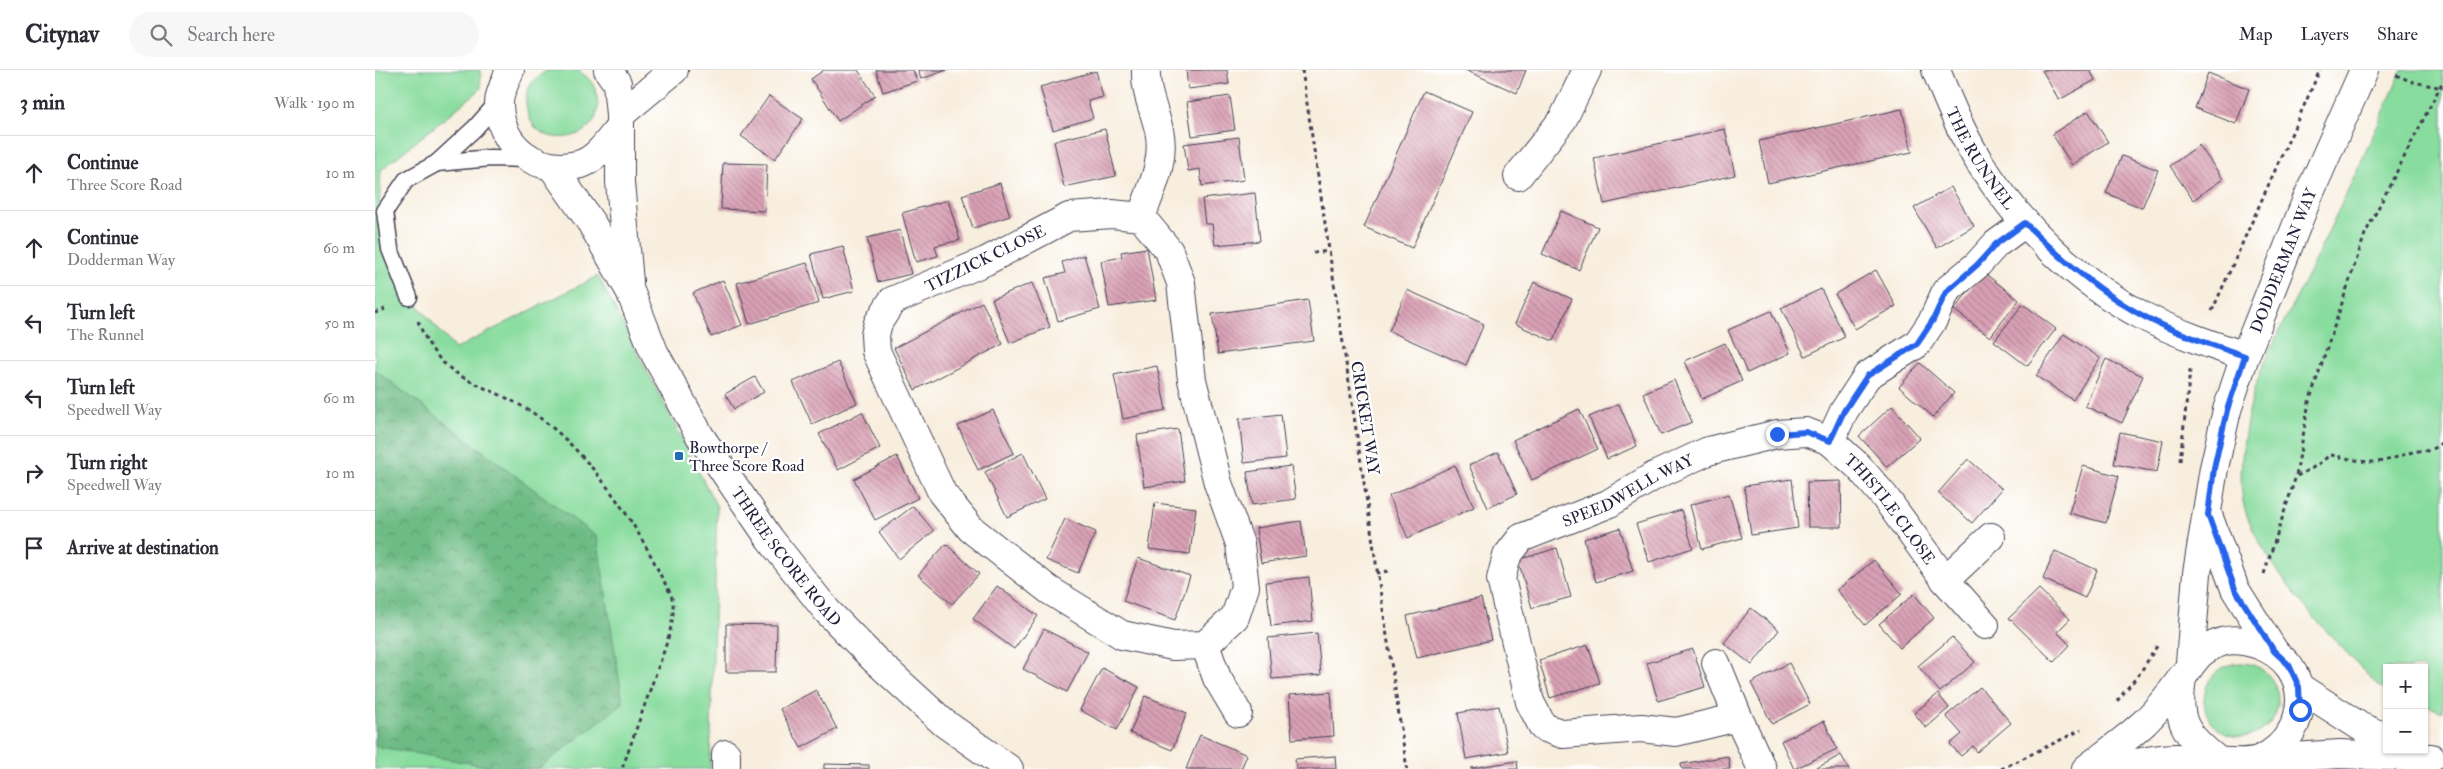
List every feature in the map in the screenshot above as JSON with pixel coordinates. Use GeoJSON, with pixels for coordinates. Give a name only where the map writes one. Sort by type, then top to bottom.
{"type":"FeatureCollection","features":[{"type":"Feature","properties":{"kind":"street","name":"THREE SCORE ROAD"},"geometry":{"type":"LineString","coordinates":[[510,70],[499,101],[503,132],[541,163],[593,224],[630,291],[654,352],[700,436],[770,539],[827,611],[874,659],[944,722],[1009,769]]}},
{"type":"Feature","properties":{"kind":"street","name":"THREE SCORE ROAD"},"geometry":{"type":"LineString","coordinates":[[608,70],[617,83],[620,121],[620,182],[630,291]]}},
{"type":"Feature","properties":{"kind":"street"},"geometry":{"type":"LineString","coordinates":[[541,163],[582,163],[601,150],[620,121],[673,70]]}},
{"type":"Feature","properties":{"kind":"street"},"geometry":{"type":"LineString","coordinates":[[1146,70],[1145,87],[1160,132],[1160,164],[1141,217],[1169,250],[1181,283],[1192,380],[1218,483],[1240,544],[1245,587],[1235,617],[1205,645],[1217,678],[1238,713]]}},
{"type":"Feature","properties":{"kind":"street"},"geometry":{"type":"LineString","coordinates":[[1514,182],[1563,119],[1587,70]]}},
{"type":"Feature","properties":{"kind":"street","name":"THE RUNNEL"},"geometry":{"type":"LineString","coordinates":[[1936,70],[1948,101],[1980,163],[2025,223],[2055,252],[2095,285],[2145,317],[2245,356]]}},
{"type":"Feature","properties":{"kind":"street","name":"DODDERMAN WAY"},"geometry":{"type":"LineString","coordinates":[[2186,670],[2197,573],[2208,515],[2214,468],[2227,410],[2245,356],[2307,199],[2364,70]]}},
{"type":"Feature","properties":{"kind":"street","name":"TIZZICK CLOSE"},"geometry":{"type":"LineString","coordinates":[[1141,217],[1112,214],[1069,217],[986,261],[893,301],[878,323],[875,335],[876,351],[942,493],[971,529],[1049,590],[1122,635],[1173,646],[1205,645]]}},
{"type":"Feature","properties":{"kind":"street"},"geometry":{"type":"LineString","coordinates":[[1830,441],[1844,411],[1867,376],[1917,344],[1933,320],[1946,292],[1977,265],[1996,244],[2025,223]]}},
{"type":"Feature","properties":{"kind":"street","name":"SPEEDWELL WAY"},"geometry":{"type":"LineString","coordinates":[[1738,717],[1676,732],[1641,728],[1563,734],[1543,727],[1530,702],[1501,579],[1507,556],[1521,538],[1608,504],[1654,476],[1708,451],[1777,434],[1806,432],[1830,441]]}},
{"type":"Feature","properties":{"kind":"street","name":"THISTLE CLOSE"},"geometry":{"type":"LineString","coordinates":[[1830,441],[1858,466],[1884,496],[1945,580],[1985,625]]}},
{"type":"Feature","properties":{"kind":"street","name":"DODDERMAN WAY"},"geometry":{"type":"LineString","coordinates":[[2208,515],[2235,589],[2274,651]]}},
{"type":"Feature","properties":{"kind":"street","name":"THISTLE CLOSE"},"geometry":{"type":"LineString","coordinates":[[1945,580],[1991,537]]}},
{"type":"Feature","properties":{"kind":"street"},"geometry":{"type":"LineString","coordinates":[[2085,769],[2145,722],[2205,649],[2224,641],[2245,640],[2274,651],[2289,665],[2299,687],[2300,710],[2293,730],[2280,748],[2261,759]]}},
{"type":"Feature","properties":{"kind":"street"},"geometry":{"type":"LineString","coordinates":[[1716,663],[1762,769]]}},
{"type":"Feature","properties":{"kind":"street"},"geometry":{"type":"LineString","coordinates":[[2186,670],[2179,702],[2185,727],[2194,742],[2215,759]]}},
{"type":"Feature","properties":{"kind":"street"},"geometry":{"type":"LineString","coordinates":[[2299,687],[2361,727],[2383,736]]}},
{"type":"Feature","properties":{"kind":"street"},"geometry":{"type":"LineString","coordinates":[[2114,769],[2134,763],[2175,758],[2215,759],[2239,764],[2261,759],[2340,754],[2429,757]]}},
{"type":"Feature","properties":{"kind":"lane"},"geometry":{"type":"LineString","coordinates":[[409,297],[390,249],[385,211],[406,180],[437,163],[475,128],[499,101]]}},
{"type":"Feature","properties":{"kind":"lane"},"geometry":{"type":"LineString","coordinates":[[437,163],[491,158],[541,163]]}},
{"type":"Feature","properties":{"kind":"path","name":"CRICKET WAY"},"geometry":{"type":"LineString","coordinates":[[1302,70],[1376,573],[1407,769]]}},
{"type":"Feature","properties":{"kind":"path"},"geometry":{"type":"LineString","coordinates":[[2391,73],[2441,88]]}},
{"type":"Feature","properties":{"kind":"path"},"geometry":{"type":"LineString","coordinates":[[2263,576],[2296,476],[2309,402],[2365,234],[2443,81]]}},
{"type":"Feature","properties":{"kind":"path"},"geometry":{"type":"LineString","coordinates":[[1313,253],[1328,250]]}},
{"type":"Feature","properties":{"kind":"path"},"geometry":{"type":"LineString","coordinates":[[409,297],[425,341],[443,364],[473,384],[525,408],[554,429],[602,480],[652,556],[674,603],[667,641],[622,769]]}},
{"type":"Feature","properties":{"kind":"path"},"geometry":{"type":"LineString","coordinates":[[2296,476],[2316,466],[2331,455],[2372,462],[2396,459],[2417,449],[2429,451],[2443,442]]}},
{"type":"Feature","properties":{"kind":"path"},"geometry":{"type":"LineString","coordinates":[[1376,573],[1388,571]]}},
{"type":"Feature","properties":{"kind":"path"},"geometry":{"type":"LineString","coordinates":[[2113,706],[2140,673],[2157,648],[2159,638]]}},
{"type":"Feature","properties":{"kind":"path"},"geometry":{"type":"LineString","coordinates":[[2001,769],[2085,728]]}},
{"type":"Feature","properties":{"kind":"green space"},"geometry":{"type":"Polygon","coordinates":[[[375,70],[480,70],[481,89],[381,170],[379,210],[394,277],[455,349],[598,276],[717,507],[710,769],[375,769],[375,70]]]}},
{"type":"Feature","properties":{"kind":"green space"},"geometry":{"type":"Polygon","coordinates":[[[549,70],[578,70],[594,86],[597,98],[597,113],[590,125],[579,134],[565,137],[550,136],[538,130],[529,117],[526,98],[528,89],[540,75],[549,70]]]}},
{"type":"Feature","properties":{"kind":"green space"},"geometry":{"type":"Polygon","coordinates":[[[2402,70],[2443,70],[2443,712],[2428,706],[2428,664],[2383,664],[2383,688],[2378,686],[2288,586],[2259,540],[2247,516],[2243,501],[2241,484],[2243,444],[2251,404],[2261,371],[2370,143],[2402,70]]]}},
{"type":"Feature","properties":{"kind":"green space"},"geometry":{"type":"Polygon","coordinates":[[[375,370],[597,537],[623,703],[538,769],[503,769],[375,746],[375,370]]]}},
{"type":"Feature","properties":{"kind":"green space"},"geometry":{"type":"Polygon","coordinates":[[[2241,663],[2255,666],[2267,674],[2275,686],[2278,700],[2275,714],[2267,726],[2255,734],[2241,737],[2227,734],[2215,726],[2207,714],[2204,700],[2207,686],[2215,674],[2227,666],[2241,663]]]}},
{"type":"Feature","properties":{"kind":"building"},"geometry":{"type":"Polygon","coordinates":[[[824,70],[858,70],[875,96],[838,121],[811,79],[824,70]]]}},
{"type":"Feature","properties":{"kind":"building"},"geometry":{"type":"Polygon","coordinates":[[[876,70],[913,70],[917,81],[883,92],[876,70]]]}},
{"type":"Feature","properties":{"kind":"building"},"geometry":{"type":"Polygon","coordinates":[[[918,70],[947,70],[921,79],[918,70]]]}},
{"type":"Feature","properties":{"kind":"building"},"geometry":{"type":"Polygon","coordinates":[[[1186,70],[1227,70],[1229,84],[1188,89],[1186,70]]]}},
{"type":"Feature","properties":{"kind":"building"},"geometry":{"type":"Polygon","coordinates":[[[1465,70],[1526,70],[1517,93],[1465,70]]]}},
{"type":"Feature","properties":{"kind":"building"},"geometry":{"type":"Polygon","coordinates":[[[2042,70],[2090,70],[2095,80],[2059,100],[2042,70]]]}},
{"type":"Feature","properties":{"kind":"building"},"geometry":{"type":"Polygon","coordinates":[[[1096,71],[1103,97],[1088,101],[1093,118],[1053,130],[1040,87],[1096,71]]]}},
{"type":"Feature","properties":{"kind":"building"},"geometry":{"type":"Polygon","coordinates":[[[2208,73],[2249,89],[2236,124],[2195,108],[2208,73]]]}},
{"type":"Feature","properties":{"kind":"building"},"geometry":{"type":"Polygon","coordinates":[[[1424,91],[1472,112],[1412,248],[1364,227],[1424,91]]]}},
{"type":"Feature","properties":{"kind":"building"},"geometry":{"type":"Polygon","coordinates":[[[769,96],[803,119],[775,159],[741,136],[769,96]]]}},
{"type":"Feature","properties":{"kind":"building"},"geometry":{"type":"Polygon","coordinates":[[[1230,96],[1235,130],[1192,136],[1187,102],[1230,96]]]}},
{"type":"Feature","properties":{"kind":"building"},"geometry":{"type":"Polygon","coordinates":[[[1902,109],[1912,152],[1768,183],[1759,141],[1902,109]]]}},
{"type":"Feature","properties":{"kind":"building"},"geometry":{"type":"Polygon","coordinates":[[[2088,111],[2108,142],[2072,165],[2052,134],[2088,111]]]}},
{"type":"Feature","properties":{"kind":"building"},"geometry":{"type":"Polygon","coordinates":[[[1105,129],[1116,176],[1064,187],[1054,141],[1105,129]]]}},
{"type":"Feature","properties":{"kind":"building"},"geometry":{"type":"Polygon","coordinates":[[[1725,129],[1735,175],[1604,204],[1594,158],[1725,129]]]}},
{"type":"Feature","properties":{"kind":"building"},"geometry":{"type":"Polygon","coordinates":[[[1239,137],[1244,180],[1202,186],[1200,169],[1188,171],[1184,144],[1239,137]]]}},
{"type":"Feature","properties":{"kind":"building"},"geometry":{"type":"Polygon","coordinates":[[[2199,145],[2223,179],[2193,200],[2170,166],[2199,145]]]}},
{"type":"Feature","properties":{"kind":"building"},"geometry":{"type":"Polygon","coordinates":[[[2122,156],[2158,170],[2142,208],[2106,193],[2122,156]]]}},
{"type":"Feature","properties":{"kind":"building"},"geometry":{"type":"Polygon","coordinates":[[[723,163],[767,164],[765,211],[721,209],[723,163]]]}},
{"type":"Feature","properties":{"kind":"building"},"geometry":{"type":"Polygon","coordinates":[[[1000,183],[1010,216],[973,228],[962,195],[1000,183]]]}},
{"type":"Feature","properties":{"kind":"building"},"geometry":{"type":"Polygon","coordinates":[[[1951,187],[1974,226],[1937,248],[1914,208],[1951,187]]]}},
{"type":"Feature","properties":{"kind":"building"},"geometry":{"type":"Polygon","coordinates":[[[1255,193],[1260,241],[1215,245],[1212,224],[1205,224],[1202,199],[1255,193]]]}},
{"type":"Feature","properties":{"kind":"building"},"geometry":{"type":"Polygon","coordinates":[[[948,200],[960,240],[935,246],[938,256],[916,262],[902,213],[948,200]]]}},
{"type":"Feature","properties":{"kind":"building"},"geometry":{"type":"Polygon","coordinates":[[[1561,211],[1598,227],[1579,270],[1542,254],[1561,211]]]}},
{"type":"Feature","properties":{"kind":"building"},"geometry":{"type":"Polygon","coordinates":[[[900,230],[911,274],[878,282],[867,238],[900,230]]]}},
{"type":"Feature","properties":{"kind":"building"},"geometry":{"type":"Polygon","coordinates":[[[843,246],[854,291],[823,299],[811,254],[843,246]]]}},
{"type":"Feature","properties":{"kind":"building"},"geometry":{"type":"Polygon","coordinates":[[[1147,248],[1156,300],[1109,307],[1101,261],[1122,257],[1121,252],[1147,248]]]}},
{"type":"Feature","properties":{"kind":"building"},"geometry":{"type":"Polygon","coordinates":[[[1084,255],[1100,309],[1058,321],[1045,278],[1065,273],[1062,262],[1084,255]]]}},
{"type":"Feature","properties":{"kind":"building"},"geometry":{"type":"Polygon","coordinates":[[[807,263],[819,303],[749,324],[737,283],[807,263]]]}},
{"type":"Feature","properties":{"kind":"building"},"geometry":{"type":"Polygon","coordinates":[[[1876,270],[1896,306],[1855,329],[1835,294],[1876,270]]]}},
{"type":"Feature","properties":{"kind":"building"},"geometry":{"type":"Polygon","coordinates":[[[1983,272],[2019,300],[1990,337],[1954,310],[1983,272]]]}},
{"type":"Feature","properties":{"kind":"building"},"geometry":{"type":"Polygon","coordinates":[[[723,280],[742,325],[711,337],[693,293],[723,280]]]}},
{"type":"Feature","properties":{"kind":"building"},"geometry":{"type":"Polygon","coordinates":[[[1534,282],[1572,299],[1553,341],[1515,324],[1534,282]]]}},
{"type":"Feature","properties":{"kind":"building"},"geometry":{"type":"Polygon","coordinates":[[[1032,283],[1050,327],[1010,343],[992,299],[1032,283]]]}},
{"type":"Feature","properties":{"kind":"building"},"geometry":{"type":"Polygon","coordinates":[[[1821,289],[1845,337],[1805,356],[1781,308],[1821,289]]]}},
{"type":"Feature","properties":{"kind":"building"},"geometry":{"type":"Polygon","coordinates":[[[1407,290],[1484,324],[1466,365],[1389,331],[1407,290]]]}},
{"type":"Feature","properties":{"kind":"building"},"geometry":{"type":"Polygon","coordinates":[[[1308,300],[1314,341],[1218,354],[1212,314],[1308,300]]]}},
{"type":"Feature","properties":{"kind":"building"},"geometry":{"type":"Polygon","coordinates":[[[982,302],[1003,344],[915,390],[894,348],[982,302]]]}},
{"type":"Feature","properties":{"kind":"building"},"geometry":{"type":"Polygon","coordinates":[[[2023,304],[2056,329],[2027,366],[1994,341],[2023,304]]]}},
{"type":"Feature","properties":{"kind":"building"},"geometry":{"type":"Polygon","coordinates":[[[1771,311],[1790,353],[1747,373],[1728,330],[1771,311]]]}},
{"type":"Feature","properties":{"kind":"building"},"geometry":{"type":"Polygon","coordinates":[[[2064,334],[2100,358],[2073,400],[2036,376],[2064,334]]]}},
{"type":"Feature","properties":{"kind":"building"},"geometry":{"type":"Polygon","coordinates":[[[1725,343],[1742,381],[1702,399],[1685,361],[1725,343]]]}},
{"type":"Feature","properties":{"kind":"building"},"geometry":{"type":"Polygon","coordinates":[[[2106,359],[2143,376],[2122,423],[2085,406],[2106,359]]]}},
{"type":"Feature","properties":{"kind":"building"},"geometry":{"type":"Polygon","coordinates":[[[838,362],[857,403],[812,424],[793,382],[838,362]]]}},
{"type":"Feature","properties":{"kind":"building"},"geometry":{"type":"Polygon","coordinates":[[[1920,363],[1954,393],[1933,417],[1899,387],[1920,363]]]}},
{"type":"Feature","properties":{"kind":"building"},"geometry":{"type":"Polygon","coordinates":[[[1157,366],[1166,410],[1123,419],[1114,375],[1157,366]]]}},
{"type":"Feature","properties":{"kind":"building"},"geometry":{"type":"Polygon","coordinates":[[[755,377],[764,392],[734,409],[725,394],[755,377]]]}},
{"type":"Feature","properties":{"kind":"building"},"geometry":{"type":"Polygon","coordinates":[[[1674,380],[1692,422],[1661,435],[1643,393],[1674,380]]]}},
{"type":"Feature","properties":{"kind":"building"},"geometry":{"type":"Polygon","coordinates":[[[1619,404],[1637,446],[1607,459],[1589,417],[1619,404]]]}},
{"type":"Feature","properties":{"kind":"building"},"geometry":{"type":"Polygon","coordinates":[[[1892,406],[1920,438],[1887,467],[1859,436],[1892,406]]]}},
{"type":"Feature","properties":{"kind":"building"},"geometry":{"type":"Polygon","coordinates":[[[1579,409],[1598,449],[1532,480],[1513,440],[1579,409]]]}},
{"type":"Feature","properties":{"kind":"building"},"geometry":{"type":"Polygon","coordinates":[[[993,410],[1014,453],[978,470],[958,426],[993,410]]]}},
{"type":"Feature","properties":{"kind":"building"},"geometry":{"type":"Polygon","coordinates":[[[862,412],[880,448],[838,470],[819,434],[862,412]]]}},
{"type":"Feature","properties":{"kind":"building"},"geometry":{"type":"Polygon","coordinates":[[[1281,414],[1286,458],[1244,463],[1239,419],[1281,414]]]}},
{"type":"Feature","properties":{"kind":"building"},"geometry":{"type":"Polygon","coordinates":[[[1178,429],[1185,481],[1144,487],[1137,435],[1178,429]]]}},
{"type":"Feature","properties":{"kind":"building"},"geometry":{"type":"Polygon","coordinates":[[[2120,432],[2163,441],[2157,472],[2114,464],[2120,432]]]}},
{"type":"Feature","properties":{"kind":"building"},"geometry":{"type":"Polygon","coordinates":[[[1498,452],[1517,494],[1488,508],[1469,465],[1498,452]]]}},
{"type":"Feature","properties":{"kind":"building"},"geometry":{"type":"Polygon","coordinates":[[[1023,453],[1045,499],[1007,517],[985,472],[1023,453]]]}},
{"type":"Feature","properties":{"kind":"building"},"geometry":{"type":"Polygon","coordinates":[[[897,456],[918,498],[875,520],[854,479],[897,456]]]}},
{"type":"Feature","properties":{"kind":"building"},"geometry":{"type":"Polygon","coordinates":[[[1968,459],[2002,489],[1972,523],[1938,493],[1968,459]]]}},
{"type":"Feature","properties":{"kind":"building"},"geometry":{"type":"Polygon","coordinates":[[[1455,465],[1474,507],[1408,538],[1389,496],[1455,465]]]}},
{"type":"Feature","properties":{"kind":"building"},"geometry":{"type":"Polygon","coordinates":[[[1291,466],[1296,499],[1252,505],[1247,472],[1291,466]]]}},
{"type":"Feature","properties":{"kind":"building"},"geometry":{"type":"Polygon","coordinates":[[[2083,466],[2119,476],[2106,523],[2069,513],[2083,466]]]}},
{"type":"Feature","properties":{"kind":"building"},"geometry":{"type":"Polygon","coordinates":[[[1792,479],[1798,528],[1751,535],[1744,486],[1792,479]]]}},
{"type":"Feature","properties":{"kind":"building"},"geometry":{"type":"Polygon","coordinates":[[[1841,481],[1842,527],[1808,527],[1807,482],[1841,481]]]}},
{"type":"Feature","properties":{"kind":"building"},"geometry":{"type":"Polygon","coordinates":[[[1729,494],[1742,538],[1702,549],[1690,505],[1729,494]]]}},
{"type":"Feature","properties":{"kind":"building"},"geometry":{"type":"Polygon","coordinates":[[[1155,503],[1196,508],[1190,554],[1149,549],[1155,503]]]}},
{"type":"Feature","properties":{"kind":"building"},"geometry":{"type":"Polygon","coordinates":[[[913,506],[934,531],[899,559],[879,532],[913,506]]]}},
{"type":"Feature","properties":{"kind":"building"},"geometry":{"type":"Polygon","coordinates":[[[1681,510],[1693,548],[1649,562],[1636,524],[1681,510]]]}},
{"type":"Feature","properties":{"kind":"building"},"geometry":{"type":"Polygon","coordinates":[[[1065,519],[1096,532],[1078,573],[1046,560],[1065,519]]]}},
{"type":"Feature","properties":{"kind":"building"},"geometry":{"type":"Polygon","coordinates":[[[1301,521],[1306,556],[1261,563],[1256,528],[1301,521]]]}},
{"type":"Feature","properties":{"kind":"building"},"geometry":{"type":"Polygon","coordinates":[[[1620,528],[1633,571],[1596,582],[1584,539],[1620,528]]]}},
{"type":"Feature","properties":{"kind":"building"},"geometry":{"type":"Polygon","coordinates":[[[946,544],[979,574],[952,604],[918,575],[946,544]]]}},
{"type":"Feature","properties":{"kind":"building"},"geometry":{"type":"Polygon","coordinates":[[[1557,548],[1571,597],[1532,608],[1518,560],[1557,548]]]}},
{"type":"Feature","properties":{"kind":"building"},"geometry":{"type":"Polygon","coordinates":[[[2055,551],[2097,570],[2085,598],[2043,579],[2055,551]]]}},
{"type":"Feature","properties":{"kind":"building"},"geometry":{"type":"Polygon","coordinates":[[[1138,558],[1190,576],[1175,620],[1123,601],[1138,558]]]}},
{"type":"Feature","properties":{"kind":"building"},"geometry":{"type":"Polygon","coordinates":[[[1874,560],[1902,594],[1865,625],[1837,590],[1874,560]]]}},
{"type":"Feature","properties":{"kind":"building"},"geometry":{"type":"Polygon","coordinates":[[[1309,577],[1313,621],[1271,626],[1266,582],[1309,577]]]}},
{"type":"Feature","properties":{"kind":"building"},"geometry":{"type":"Polygon","coordinates":[[[997,586],[1038,616],[1014,649],[973,619],[997,586]]]}},
{"type":"Feature","properties":{"kind":"building"},"geometry":{"type":"Polygon","coordinates":[[[2039,589],[2070,619],[2057,632],[2070,645],[2054,662],[2009,618],[2039,589]]]}},
{"type":"Feature","properties":{"kind":"building"},"geometry":{"type":"Polygon","coordinates":[[[1914,594],[1934,618],[1900,648],[1879,624],[1914,594]]]}},
{"type":"Feature","properties":{"kind":"building"},"geometry":{"type":"Polygon","coordinates":[[[1481,598],[1491,640],[1417,658],[1407,616],[1481,598]]]}},
{"type":"Feature","properties":{"kind":"building"},"geometry":{"type":"Polygon","coordinates":[[[1751,608],[1779,630],[1752,665],[1724,643],[1751,608]]]}},
{"type":"Feature","properties":{"kind":"building"},"geometry":{"type":"Polygon","coordinates":[[[726,624],[777,625],[776,672],[726,672],[726,624]]]}},
{"type":"Feature","properties":{"kind":"building"},"geometry":{"type":"Polygon","coordinates":[[[1044,629],[1088,652],[1067,692],[1023,669],[1044,629]]]}},
{"type":"Feature","properties":{"kind":"building"},"geometry":{"type":"Polygon","coordinates":[[[1317,633],[1321,675],[1272,679],[1268,638],[1317,633]]]}},
{"type":"Feature","properties":{"kind":"building"},"geometry":{"type":"Polygon","coordinates":[[[1952,637],[1975,662],[1940,692],[1918,666],[1952,637]]]}},
{"type":"Feature","properties":{"kind":"building"},"geometry":{"type":"Polygon","coordinates":[[[1588,645],[1600,683],[1550,698],[1539,660],[1588,645]]]}},
{"type":"Feature","properties":{"kind":"building"},"geometry":{"type":"Polygon","coordinates":[[[1693,649],[1705,687],[1658,701],[1647,663],[1693,649]]]}},
{"type":"Feature","properties":{"kind":"building"},"geometry":{"type":"Polygon","coordinates":[[[1789,663],[1810,704],[1772,724],[1751,683],[1789,663]]]}},
{"type":"Feature","properties":{"kind":"building"},"geometry":{"type":"Polygon","coordinates":[[[1102,668],[1139,687],[1117,730],[1080,710],[1102,668]]]}},
{"type":"Feature","properties":{"kind":"building"},"geometry":{"type":"Polygon","coordinates":[[[1980,687],[2011,723],[1977,752],[1973,746],[1961,756],[1950,744],[1962,734],[1946,716],[1980,687]]]}},
{"type":"Feature","properties":{"kind":"building"},"geometry":{"type":"Polygon","coordinates":[[[816,690],[837,729],[801,748],[780,709],[816,690]]]}},
{"type":"Feature","properties":{"kind":"building"},"geometry":{"type":"Polygon","coordinates":[[[1331,692],[1334,736],[1292,739],[1289,695],[1331,692]]]}},
{"type":"Feature","properties":{"kind":"building"},"geometry":{"type":"Polygon","coordinates":[[[1938,694],[1949,708],[1926,728],[1914,713],[1938,694]]]}},
{"type":"Feature","properties":{"kind":"building"},"geometry":{"type":"Polygon","coordinates":[[[1145,696],[1187,713],[1172,750],[1130,733],[1145,696]]]}},
{"type":"Feature","properties":{"kind":"building"},"geometry":{"type":"Polygon","coordinates":[[[1499,706],[1508,752],[1466,759],[1458,713],[1499,706]]]}},
{"type":"Feature","properties":{"kind":"building"},"geometry":{"type":"Polygon","coordinates":[[[1824,721],[1837,749],[1794,769],[1781,741],[1824,721]]]}},
{"type":"Feature","properties":{"kind":"building"},"geometry":{"type":"Polygon","coordinates":[[[1200,735],[1247,755],[1241,769],[1186,769],[1200,735]]]}},
{"type":"Feature","properties":{"kind":"building"},"geometry":{"type":"Polygon","coordinates":[[[1841,755],[1849,769],[1815,769],[1841,755]]]}},
{"type":"Feature","properties":{"kind":"building"},"geometry":{"type":"Polygon","coordinates":[[[1335,756],[1336,769],[1296,769],[1295,759],[1335,756]]]}},
{"type":"Feature","properties":{"kind":"building"},"geometry":{"type":"Polygon","coordinates":[[[1728,756],[1730,769],[1682,769],[1681,764],[1728,756]]]}},
{"type":"Feature","properties":{"kind":"building"},"geometry":{"type":"Polygon","coordinates":[[[1517,761],[1518,769],[1471,769],[1471,768],[1517,761]]]}},
{"type":"Feature","properties":{"kind":"building"},"geometry":{"type":"Polygon","coordinates":[[[824,764],[869,765],[869,769],[824,769],[824,764]]]}},
{"type":"Feature","properties":{"kind":"place","name":"Bowthorpe / Three Score Road"},"geometry":{"type":"Point","coordinates":[679,456]}},
{"type":"Feature","properties":{"kind":"route"},"geometry":{"type":"LineString","coordinates":[[1777,434],[1806,432],[1830,441],[1844,411],[1867,376],[1917,344],[1933,320],[1946,292],[1977,265],[1996,244],[2025,223],[2055,252],[2095,285],[2145,317],[2245,356],[2227,410],[2214,468],[2208,515],[2235,589],[2274,651],[2289,665],[2299,687],[2300,710]]}}]}
